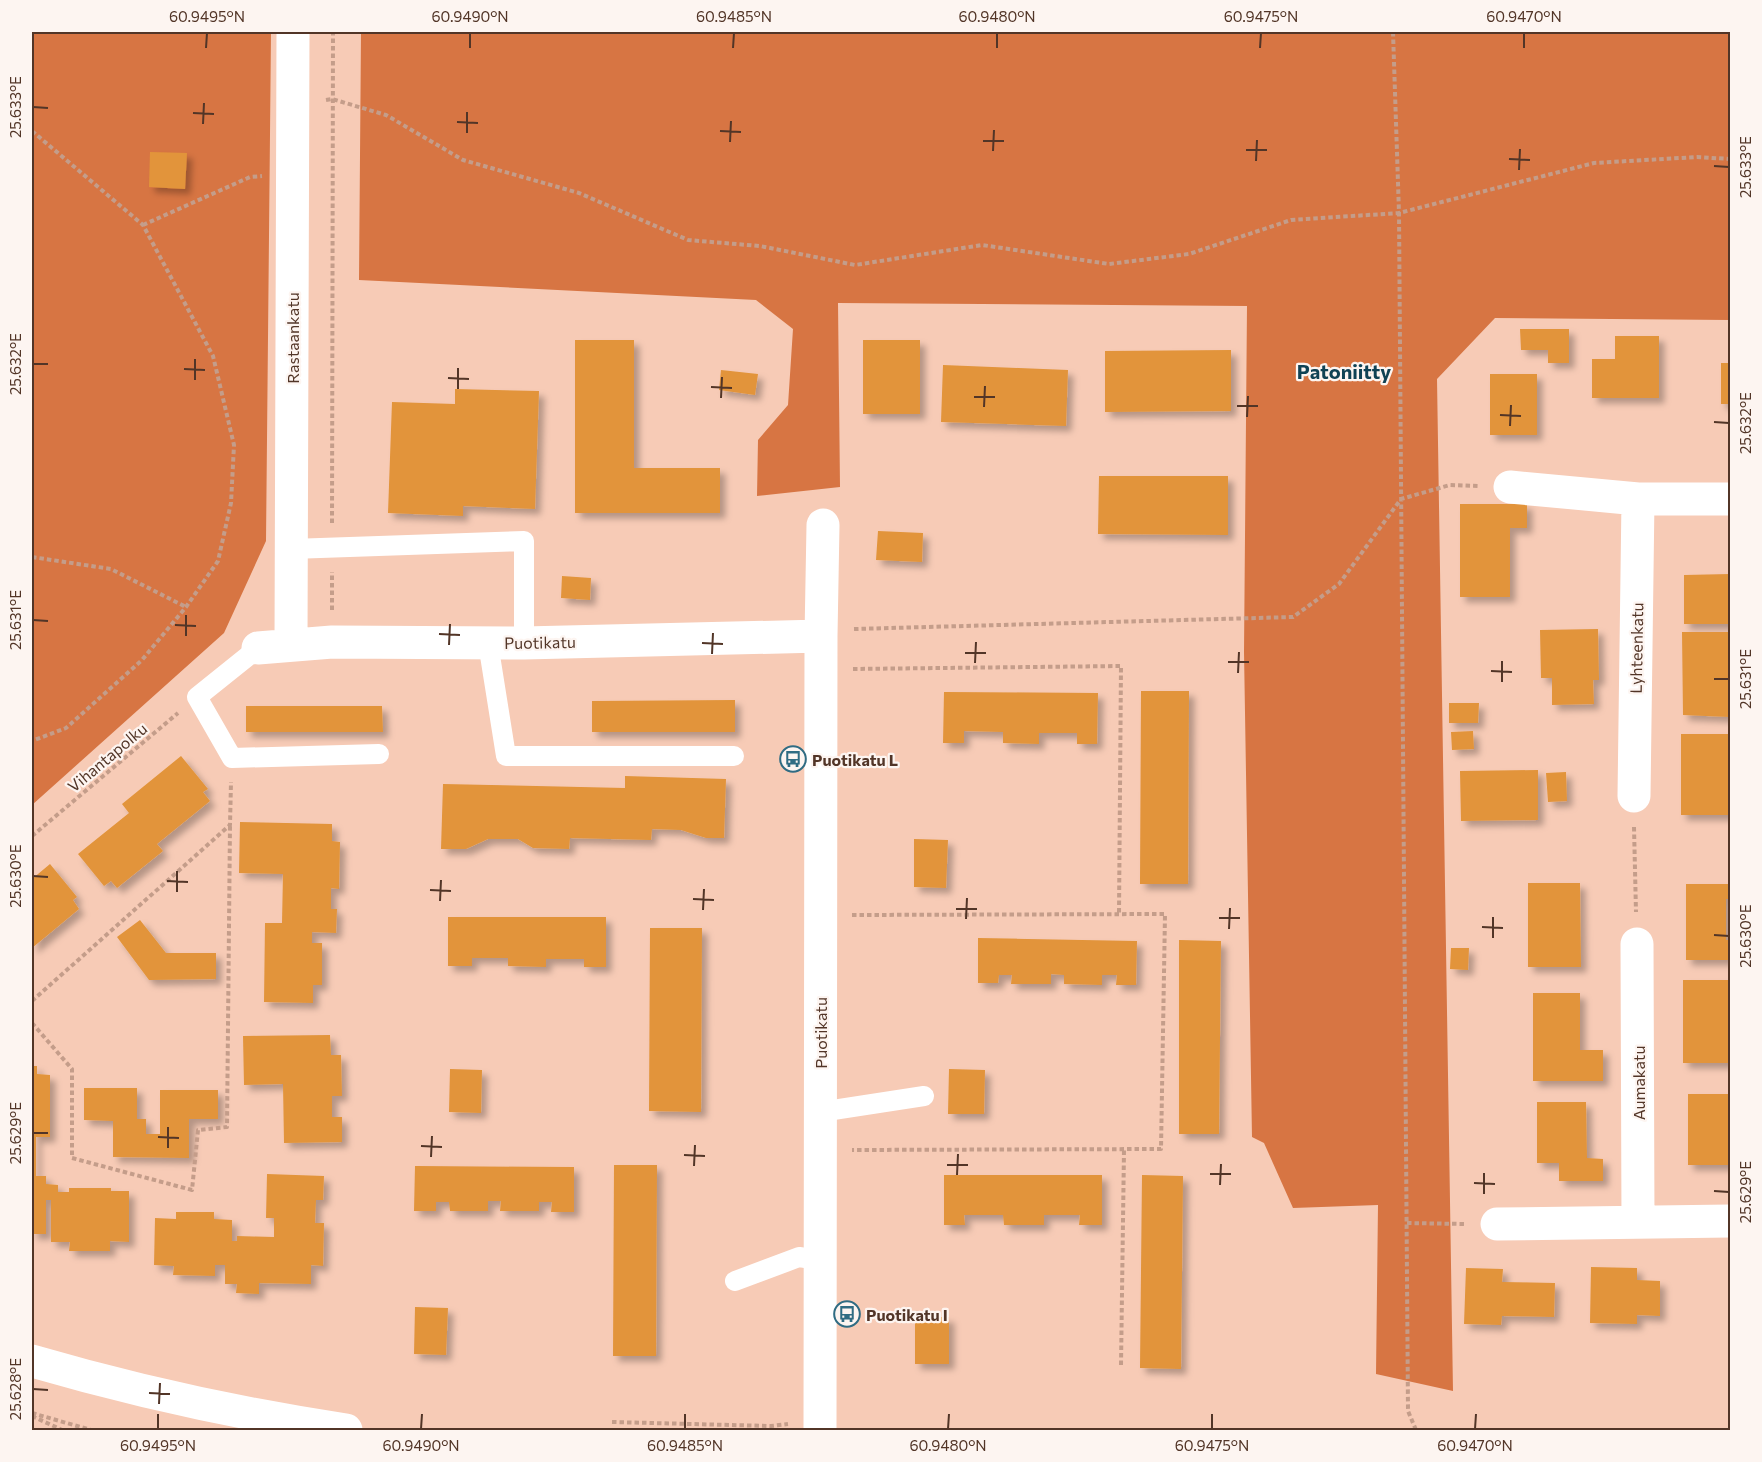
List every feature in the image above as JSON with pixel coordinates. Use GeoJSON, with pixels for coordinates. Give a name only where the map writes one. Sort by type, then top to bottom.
{"type":"FeatureCollection","features":[{"type":"Feature","properties":{"kind":"street","name":"Rastaankatu"},"geometry":{"type":"LineString","coordinates":[[291,644],[294,32]]}},
{"type":"Feature","properties":{"kind":"street"},"geometry":{"type":"LineString","coordinates":[[1510,487],[1638,499],[1731,499]]}},
{"type":"Feature","properties":{"kind":"street","name":"Lyhteenkatu"},"geometry":{"type":"LineString","coordinates":[[1634,796],[1638,499]]}},
{"type":"Feature","properties":{"kind":"street","name":"Puotikatu"},"geometry":{"type":"LineString","coordinates":[[807,1424],[819,1260],[821,636],[824,525]]}},
{"type":"Feature","properties":{"kind":"street","name":"Puotikatu"},"geometry":{"type":"LineString","coordinates":[[258,648],[332,642],[524,643],[821,636]]}},
{"type":"Feature","properties":{"kind":"street","name":"Aumakatu"},"geometry":{"type":"LineString","coordinates":[[1637,944],[1638,1222]]}},
{"type":"Feature","properties":{"kind":"street"},"geometry":{"type":"LineString","coordinates":[[1497,1224],[1731,1221]]}},
{"type":"Feature","properties":{"kind":"street"},"geometry":{"type":"LineString","coordinates":[[32,1361],[82,1376],[257,1417],[346,1431]]}},
{"type":"Feature","properties":{"kind":"lane"},"geometry":{"type":"LineString","coordinates":[[291,549],[524,541],[524,643]]}},
{"type":"Feature","properties":{"kind":"lane"},"geometry":{"type":"LineString","coordinates":[[488,643],[506,756],[734,756]]}},
{"type":"Feature","properties":{"kind":"lane"},"geometry":{"type":"LineString","coordinates":[[258,648],[197,697],[232,758],[379,754]]}},
{"type":"Feature","properties":{"kind":"lane"},"geometry":{"type":"LineString","coordinates":[[820,1112],[924,1096]]}},
{"type":"Feature","properties":{"kind":"lane"},"geometry":{"type":"LineString","coordinates":[[735,1281],[800,1257],[819,1260]]}},
{"type":"Feature","properties":{"kind":"path"},"geometry":{"type":"LineString","coordinates":[[332,642],[333,32]]}},
{"type":"Feature","properties":{"kind":"path"},"geometry":{"type":"LineString","coordinates":[[1393,32],[1399,213],[1408,1411],[1416,1431]]}},
{"type":"Feature","properties":{"kind":"path"},"geometry":{"type":"LineString","coordinates":[[293,103],[332,99],[386,115],[463,160],[579,193],[688,240],[760,246],[855,265],[982,245],[1109,264],[1189,254],[1290,220],[1399,213],[1594,163],[1697,157],[1731,159]]}},
{"type":"Feature","properties":{"kind":"path"},"geometry":{"type":"LineString","coordinates":[[32,131],[143,225],[213,356],[234,445],[231,503],[218,561],[186,607],[142,660],[66,728],[32,741]]}},
{"type":"Feature","properties":{"kind":"path"},"geometry":{"type":"LineString","coordinates":[[143,225],[250,177],[293,173]]}},
{"type":"Feature","properties":{"kind":"path"},"geometry":{"type":"LineString","coordinates":[[821,636],[859,628],[1293,616],[1340,584],[1401,499],[1450,485],[1510,487]]}},
{"type":"Feature","properties":{"kind":"path"},"geometry":{"type":"LineString","coordinates":[[32,557],[111,569],[186,607]]}},
{"type":"Feature","properties":{"kind":"path"},"geometry":{"type":"LineString","coordinates":[[843,670],[1120,666],[1119,914]]}},
{"type":"Feature","properties":{"kind":"path","name":"Vihantapolku"},"geometry":{"type":"LineString","coordinates":[[32,836],[197,697]]}},
{"type":"Feature","properties":{"kind":"path"},"geometry":{"type":"LineString","coordinates":[[32,1023],[72,1069],[72,1158],[192,1190],[198,1130],[227,1127],[232,758]]}},
{"type":"Feature","properties":{"kind":"path"},"geometry":{"type":"LineString","coordinates":[[1634,796],[1637,944]]}},
{"type":"Feature","properties":{"kind":"path"},"geometry":{"type":"LineString","coordinates":[[32,1001],[230,825]]}},
{"type":"Feature","properties":{"kind":"path"},"geometry":{"type":"LineString","coordinates":[[844,915],[1165,914],[1161,1149],[845,1150]]}},
{"type":"Feature","properties":{"kind":"path"},"geometry":{"type":"LineString","coordinates":[[1121,1365],[1124,1149]]}},
{"type":"Feature","properties":{"kind":"path"},"geometry":{"type":"LineString","coordinates":[[1407,1223],[1497,1224]]}},
{"type":"Feature","properties":{"kind":"path"},"geometry":{"type":"LineString","coordinates":[[32,1414],[62,1431]]}},
{"type":"Feature","properties":{"kind":"path"},"geometry":{"type":"LineString","coordinates":[[32,1414],[91,1431]]}},
{"type":"Feature","properties":{"kind":"path"},"geometry":{"type":"LineString","coordinates":[[612,1422],[771,1428],[789,1424],[807,1424]]}},
{"type":"Feature","properties":{"kind":"shaded area"},"geometry":{"type":"Polygon","coordinates":[[[32,32],[271,32],[266,541],[224,633],[32,805],[32,32]]]}},
{"type":"Feature","properties":{"kind":"shaded area"},"geometry":{"type":"Polygon","coordinates":[[[361,32],[1730,32],[1730,320],[1495,318],[1437,379],[1453,1391],[1376,1374],[1378,1205],[1293,1208],[1264,1143],[1252,1137],[1244,652],[1247,306],[838,303],[840,487],[757,496],[758,440],[788,405],[793,329],[756,300],[359,280],[361,32]]]}},
{"type":"Feature","properties":{"kind":"building"},"geometry":{"type":"Polygon","coordinates":[[[150,152],[187,153],[185,189],[149,187],[150,152]]]}},
{"type":"Feature","properties":{"kind":"building"},"geometry":{"type":"Polygon","coordinates":[[[1520,329],[1569,329],[1569,363],[1548,363],[1548,350],[1521,350],[1520,329]]]}},
{"type":"Feature","properties":{"kind":"building"},"geometry":{"type":"Polygon","coordinates":[[[1615,336],[1659,336],[1659,398],[1592,398],[1592,359],[1615,359],[1615,336]]]}},
{"type":"Feature","properties":{"kind":"building"},"geometry":{"type":"Polygon","coordinates":[[[575,340],[634,340],[634,468],[720,468],[720,513],[575,513],[575,340]]]}},
{"type":"Feature","properties":{"kind":"building"},"geometry":{"type":"Polygon","coordinates":[[[863,340],[920,340],[920,414],[863,414],[863,340]]]}},
{"type":"Feature","properties":{"kind":"building"},"geometry":{"type":"Polygon","coordinates":[[[1231,350],[1231,411],[1105,412],[1105,351],[1231,350]]]}},
{"type":"Feature","properties":{"kind":"building"},"geometry":{"type":"Polygon","coordinates":[[[1721,363],[1730,363],[1730,404],[1721,404],[1721,363]]]}},
{"type":"Feature","properties":{"kind":"building"},"geometry":{"type":"Polygon","coordinates":[[[943,365],[1068,370],[1066,426],[941,422],[943,365]]]}},
{"type":"Feature","properties":{"kind":"building"},"geometry":{"type":"Polygon","coordinates":[[[721,370],[758,374],[755,395],[719,390],[721,370]]]}},
{"type":"Feature","properties":{"kind":"building"},"geometry":{"type":"Polygon","coordinates":[[[1490,374],[1537,374],[1537,435],[1490,435],[1490,374]]]}},
{"type":"Feature","properties":{"kind":"building"},"geometry":{"type":"Polygon","coordinates":[[[455,389],[539,391],[535,509],[463,506],[463,516],[388,513],[392,402],[455,404],[455,389]]]}},
{"type":"Feature","properties":{"kind":"building"},"geometry":{"type":"Polygon","coordinates":[[[1099,476],[1228,476],[1228,535],[1098,534],[1099,476]]]}},
{"type":"Feature","properties":{"kind":"building"},"geometry":{"type":"Polygon","coordinates":[[[1460,504],[1527,504],[1527,528],[1510,528],[1510,597],[1460,597],[1460,504]]]}},
{"type":"Feature","properties":{"kind":"building"},"geometry":{"type":"Polygon","coordinates":[[[878,531],[923,533],[922,562],[876,560],[878,531]]]}},
{"type":"Feature","properties":{"kind":"building"},"geometry":{"type":"Polygon","coordinates":[[[1730,574],[1730,624],[1684,624],[1684,575],[1730,574]]]}},
{"type":"Feature","properties":{"kind":"building"},"geometry":{"type":"Polygon","coordinates":[[[562,576],[591,578],[590,600],[561,598],[562,576]]]}},
{"type":"Feature","properties":{"kind":"building"},"geometry":{"type":"Polygon","coordinates":[[[1598,629],[1599,680],[1593,680],[1594,704],[1552,705],[1552,678],[1541,678],[1540,630],[1598,629]]]}},
{"type":"Feature","properties":{"kind":"building"},"geometry":{"type":"Polygon","coordinates":[[[1682,632],[1730,632],[1730,717],[1683,715],[1682,632]]]}},
{"type":"Feature","properties":{"kind":"building"},"geometry":{"type":"Polygon","coordinates":[[[1141,691],[1189,691],[1188,884],[1140,884],[1141,691]]]}},
{"type":"Feature","properties":{"kind":"building"},"geometry":{"type":"Polygon","coordinates":[[[944,692],[1098,693],[1097,744],[1077,744],[1077,733],[1039,733],[1039,744],[1003,743],[1003,732],[964,731],[964,743],[943,743],[944,692]]]}},
{"type":"Feature","properties":{"kind":"building"},"geometry":{"type":"Polygon","coordinates":[[[735,700],[735,732],[592,732],[592,701],[735,700]]]}},
{"type":"Feature","properties":{"kind":"building"},"geometry":{"type":"Polygon","coordinates":[[[1449,703],[1479,703],[1478,723],[1449,723],[1449,703]]]}},
{"type":"Feature","properties":{"kind":"building"},"geometry":{"type":"Polygon","coordinates":[[[246,706],[382,706],[383,732],[246,732],[246,706]]]}},
{"type":"Feature","properties":{"kind":"building"},"geometry":{"type":"Polygon","coordinates":[[[1473,731],[1474,749],[1452,750],[1451,732],[1473,731]]]}},
{"type":"Feature","properties":{"kind":"building"},"geometry":{"type":"Polygon","coordinates":[[[1681,734],[1730,734],[1730,815],[1681,815],[1681,734]]]}},
{"type":"Feature","properties":{"kind":"building"},"geometry":{"type":"Polygon","coordinates":[[[181,756],[208,789],[203,792],[210,801],[157,844],[163,851],[117,888],[111,881],[104,886],[78,854],[129,813],[122,804],[181,756]]]}},
{"type":"Feature","properties":{"kind":"building"},"geometry":{"type":"Polygon","coordinates":[[[1538,770],[1538,820],[1461,821],[1460,771],[1538,770]]]}},
{"type":"Feature","properties":{"kind":"building"},"geometry":{"type":"Polygon","coordinates":[[[1566,772],[1567,801],[1548,802],[1546,773],[1566,772]]]}},
{"type":"Feature","properties":{"kind":"building"},"geometry":{"type":"Polygon","coordinates":[[[625,776],[726,779],[724,838],[706,838],[681,830],[652,829],[651,840],[570,838],[569,849],[533,848],[518,839],[488,839],[466,849],[441,849],[443,784],[625,788],[625,776]]]}},
{"type":"Feature","properties":{"kind":"building"},"geometry":{"type":"Polygon","coordinates":[[[240,822],[332,824],[332,841],[340,842],[339,889],[331,888],[331,909],[337,909],[336,933],[312,932],[312,943],[322,943],[322,985],[313,985],[313,1003],[264,1002],[265,923],[282,923],[283,874],[239,873],[240,822]]]}},
{"type":"Feature","properties":{"kind":"building"},"geometry":{"type":"Polygon","coordinates":[[[914,839],[948,840],[946,888],[914,887],[914,839]]]}},
{"type":"Feature","properties":{"kind":"building"},"geometry":{"type":"Polygon","coordinates":[[[50,864],[77,897],[73,900],[79,909],[32,948],[32,879],[50,864]]]}},
{"type":"Feature","properties":{"kind":"building"},"geometry":{"type":"Polygon","coordinates":[[[1528,883],[1580,883],[1581,967],[1528,967],[1528,883]]]}},
{"type":"Feature","properties":{"kind":"building"},"geometry":{"type":"Polygon","coordinates":[[[1686,884],[1730,884],[1730,899],[1726,899],[1726,940],[1730,940],[1730,960],[1686,960],[1686,884]]]}},
{"type":"Feature","properties":{"kind":"building"},"geometry":{"type":"Polygon","coordinates":[[[448,917],[606,917],[606,967],[584,967],[584,959],[546,959],[546,967],[508,966],[508,958],[472,958],[472,966],[448,966],[448,917]]]}},
{"type":"Feature","properties":{"kind":"building"},"geometry":{"type":"Polygon","coordinates":[[[140,920],[166,953],[216,953],[216,979],[149,980],[117,937],[140,920]]]}},
{"type":"Feature","properties":{"kind":"building"},"geometry":{"type":"Polygon","coordinates":[[[650,928],[702,928],[701,1112],[649,1111],[650,928]]]}},
{"type":"Feature","properties":{"kind":"building"},"geometry":{"type":"Polygon","coordinates":[[[978,938],[1137,941],[1136,985],[1116,985],[1117,975],[1102,975],[1102,985],[1064,984],[1064,975],[1051,974],[1051,984],[1011,984],[1012,975],[999,975],[998,983],[978,983],[978,938]]]}},
{"type":"Feature","properties":{"kind":"building"},"geometry":{"type":"Polygon","coordinates":[[[1179,940],[1221,941],[1219,1134],[1179,1134],[1179,940]]]}},
{"type":"Feature","properties":{"kind":"building"},"geometry":{"type":"Polygon","coordinates":[[[1451,948],[1469,948],[1468,970],[1450,969],[1451,948]]]}},
{"type":"Feature","properties":{"kind":"building"},"geometry":{"type":"Polygon","coordinates":[[[1683,980],[1730,980],[1730,1063],[1683,1063],[1683,980]]]}},
{"type":"Feature","properties":{"kind":"building"},"geometry":{"type":"Polygon","coordinates":[[[1533,993],[1580,993],[1580,1050],[1603,1050],[1603,1081],[1533,1081],[1533,993]]]}},
{"type":"Feature","properties":{"kind":"building"},"geometry":{"type":"Polygon","coordinates":[[[330,1035],[331,1055],[341,1055],[342,1096],[332,1096],[332,1117],[342,1117],[342,1142],[284,1143],[283,1084],[244,1085],[243,1036],[330,1035]]]}},
{"type":"Feature","properties":{"kind":"building"},"geometry":{"type":"Polygon","coordinates":[[[32,1066],[37,1066],[37,1074],[50,1075],[50,1137],[36,1137],[36,1176],[46,1176],[46,1184],[58,1185],[58,1192],[69,1192],[69,1188],[111,1188],[111,1191],[129,1191],[129,1242],[110,1241],[110,1251],[69,1251],[70,1242],[51,1242],[51,1200],[46,1200],[46,1234],[32,1234],[32,1066]]]}},
{"type":"Feature","properties":{"kind":"building"},"geometry":{"type":"Polygon","coordinates":[[[450,1069],[482,1070],[481,1113],[449,1112],[450,1069]]]}},
{"type":"Feature","properties":{"kind":"building"},"geometry":{"type":"Polygon","coordinates":[[[949,1069],[985,1070],[984,1114],[948,1114],[949,1069]]]}},
{"type":"Feature","properties":{"kind":"building"},"geometry":{"type":"Polygon","coordinates":[[[84,1088],[137,1088],[137,1119],[146,1119],[146,1134],[160,1134],[160,1090],[218,1090],[218,1119],[189,1119],[189,1158],[113,1157],[113,1121],[84,1120],[84,1088]]]}},
{"type":"Feature","properties":{"kind":"building"},"geometry":{"type":"Polygon","coordinates":[[[1688,1094],[1730,1094],[1730,1165],[1688,1165],[1688,1094]]]}},
{"type":"Feature","properties":{"kind":"building"},"geometry":{"type":"Polygon","coordinates":[[[1537,1102],[1586,1102],[1587,1158],[1603,1159],[1603,1181],[1559,1181],[1559,1163],[1537,1163],[1537,1102]]]}},
{"type":"Feature","properties":{"kind":"building"},"geometry":{"type":"Polygon","coordinates":[[[614,1165],[657,1165],[656,1356],[613,1356],[614,1165]]]}},
{"type":"Feature","properties":{"kind":"building"},"geometry":{"type":"Polygon","coordinates":[[[415,1166],[574,1167],[574,1212],[551,1212],[552,1202],[539,1202],[539,1211],[500,1211],[501,1201],[488,1201],[488,1211],[450,1211],[449,1202],[436,1202],[436,1211],[414,1211],[415,1166]]]}},
{"type":"Feature","properties":{"kind":"building"},"geometry":{"type":"Polygon","coordinates":[[[267,1174],[324,1176],[323,1200],[316,1200],[315,1223],[324,1223],[323,1266],[311,1265],[311,1284],[259,1283],[259,1294],[236,1293],[237,1284],[225,1284],[225,1265],[215,1265],[215,1276],[173,1275],[174,1266],[154,1265],[155,1218],[176,1219],[176,1212],[214,1212],[214,1219],[232,1220],[232,1241],[237,1241],[237,1236],[274,1237],[274,1218],[266,1218],[267,1174]]]}},
{"type":"Feature","properties":{"kind":"building"},"geometry":{"type":"Polygon","coordinates":[[[944,1175],[1102,1175],[1102,1225],[1079,1225],[1080,1215],[1044,1215],[1044,1225],[1004,1225],[1003,1215],[964,1215],[965,1225],[944,1225],[944,1175]]]}},
{"type":"Feature","properties":{"kind":"building"},"geometry":{"type":"Polygon","coordinates":[[[1142,1175],[1183,1176],[1181,1369],[1140,1368],[1142,1175]]]}},
{"type":"Feature","properties":{"kind":"building"},"geometry":{"type":"Polygon","coordinates":[[[1591,1267],[1637,1268],[1637,1280],[1660,1281],[1660,1316],[1637,1315],[1637,1324],[1590,1323],[1591,1267]]]}},
{"type":"Feature","properties":{"kind":"building"},"geometry":{"type":"Polygon","coordinates":[[[1466,1268],[1503,1269],[1502,1282],[1555,1283],[1554,1317],[1502,1316],[1501,1325],[1464,1324],[1466,1268]]]}},
{"type":"Feature","properties":{"kind":"building"},"geometry":{"type":"Polygon","coordinates":[[[415,1307],[448,1308],[446,1355],[414,1354],[415,1307]]]}},
{"type":"Feature","properties":{"kind":"building"},"geometry":{"type":"Polygon","coordinates":[[[915,1317],[949,1317],[949,1364],[915,1364],[915,1317]]]}},
{"type":"Feature","properties":{"kind":"place","name":"Puotikatu L"},"geometry":{"type":"Point","coordinates":[793,759]}},
{"type":"Feature","properties":{"kind":"place","name":"Puotikatu I"},"geometry":{"type":"Point","coordinates":[847,1314]}},
{"type":"Feature","properties":{"kind":"district","name":"Patoniitty"},"geometry":{"type":"Point","coordinates":[1344,371]}}]}
